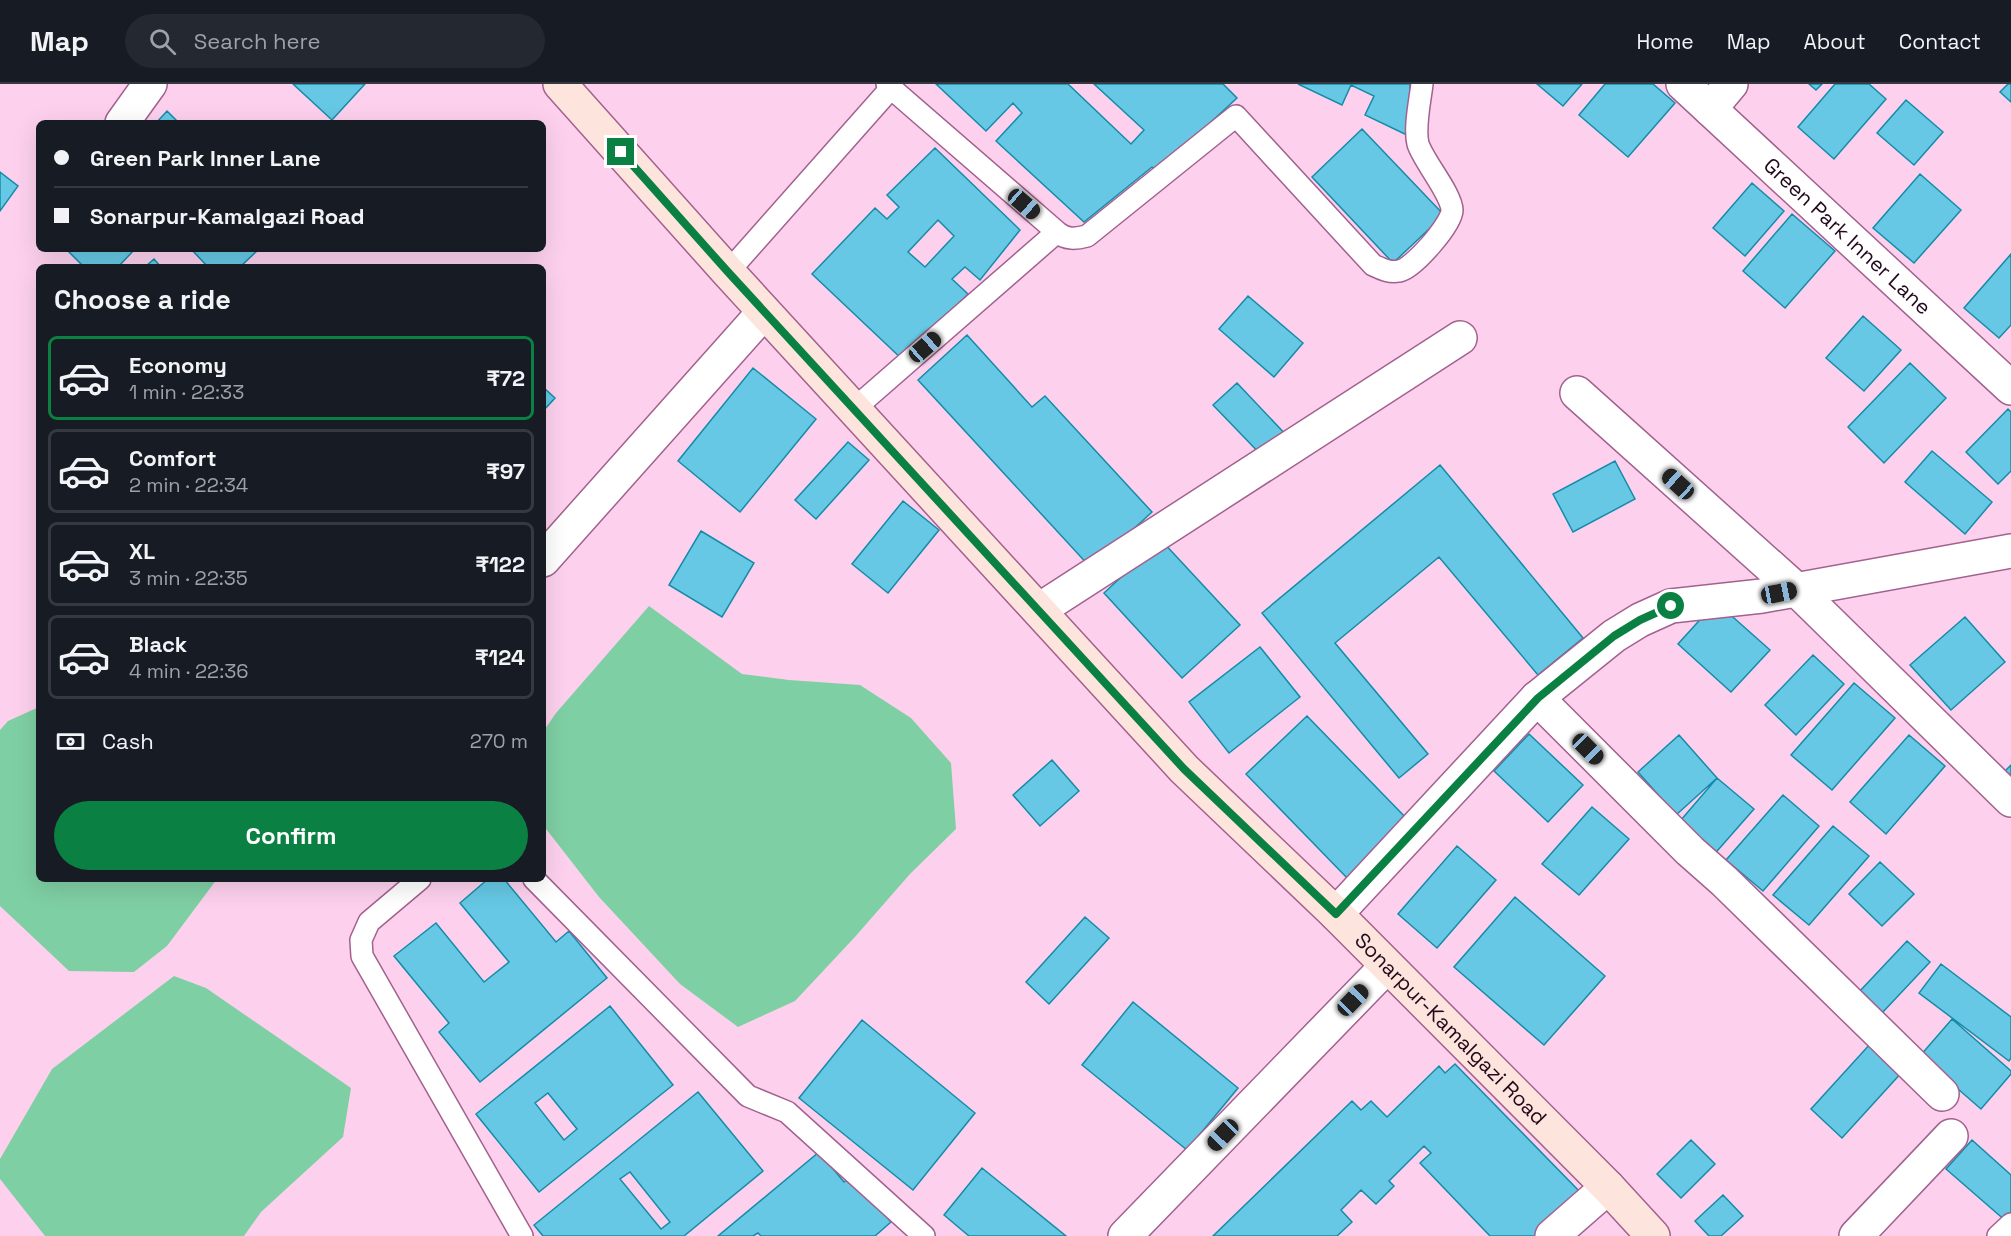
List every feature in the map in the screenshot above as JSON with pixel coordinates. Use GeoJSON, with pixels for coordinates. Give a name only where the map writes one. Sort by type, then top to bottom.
{"type":"FeatureCollection","features":[{"type":"Feature","properties":{"kind":"main road","name":"Sonarpur-Kamalgazi Road"},"geometry":{"type":"LineString","coordinates":[[560,84],[764,312],[1184,769],[1336,914],[1386,967],[1608,1187],[1653,1236]]}},
{"type":"Feature","properties":{"kind":"street"},"geometry":{"type":"LineString","coordinates":[[124,120],[150,84]]}},
{"type":"Feature","properties":{"kind":"street","name":"Green Park Inner Lane"},"geometry":{"type":"LineString","coordinates":[[1683,84],[2011,388]]}},
{"type":"Feature","properties":{"kind":"street"},"geometry":{"type":"LineString","coordinates":[[1710,109],[1731,84]]}},
{"type":"Feature","properties":{"kind":"street"},"geometry":{"type":"LineString","coordinates":[[546,557],[764,312]]}},
{"type":"Feature","properties":{"kind":"street"},"geometry":{"type":"LineString","coordinates":[[1039,610],[1460,338]]}},
{"type":"Feature","properties":{"kind":"street"},"geometry":{"type":"LineString","coordinates":[[1577,393],[1796,590],[2011,800]]}},
{"type":"Feature","properties":{"kind":"street"},"geometry":{"type":"LineString","coordinates":[[1336,914],[1538,698],[1614,636],[1640,620],[1671,606],[1762,596],[2011,551]]}},
{"type":"Feature","properties":{"kind":"street"},"geometry":{"type":"LineString","coordinates":[[1538,698],[1690,851],[1724,881],[1942,1094]]}},
{"type":"Feature","properties":{"kind":"street"},"geometry":{"type":"LineString","coordinates":[[1125,1236],[1386,967]]}},
{"type":"Feature","properties":{"kind":"street"},"geometry":{"type":"LineString","coordinates":[[1857,1236],[1952,1136]]}},
{"type":"Feature","properties":{"kind":"street"},"geometry":{"type":"LineString","coordinates":[[1552,1236],[1608,1187]]}},
{"type":"Feature","properties":{"kind":"lane"},"geometry":{"type":"LineString","coordinates":[[728,272],[889,86],[1057,232],[1074,239],[1087,236],[1236,116],[1373,265],[1387,272],[1402,271],[1428,249],[1448,222],[1452,209],[1418,142],[1422,84]]}},
{"type":"Feature","properties":{"kind":"lane"},"geometry":{"type":"LineString","coordinates":[[854,408],[1057,232]]}},
{"type":"Feature","properties":{"kind":"lane"},"geometry":{"type":"LineString","coordinates":[[416,882],[369,922],[361,940],[363,956],[522,1236]]}},
{"type":"Feature","properties":{"kind":"lane"},"geometry":{"type":"LineString","coordinates":[[537,882],[748,1096],[787,1112],[924,1236]]}},
{"type":"Feature","properties":{"kind":"lane"},"geometry":{"type":"LineString","coordinates":[[1998,1236],[2011,1224]]}},
{"type":"Feature","properties":{"kind":"shaded area"},"geometry":{"type":"Polygon","coordinates":[[[649,606],[742,674],[860,685],[911,718],[951,763],[956,829],[910,874],[795,1001],[738,1027],[680,984],[599,897],[546,829],[546,728],[556,713],[649,606]]]}},
{"type":"Feature","properties":{"kind":"shaded area"},"geometry":{"type":"Polygon","coordinates":[[[36,708],[36,882],[215,882],[167,946],[134,972],[69,971],[0,906],[0,730],[8,721],[36,708]]]}},
{"type":"Feature","properties":{"kind":"shaded area"},"geometry":{"type":"Polygon","coordinates":[[[174,976],[206,988],[351,1088],[343,1137],[261,1212],[244,1236],[45,1236],[0,1179],[0,1159],[52,1069],[174,976]]]}},
{"type":"Feature","properties":{"kind":"building"},"geometry":{"type":"Polygon","coordinates":[[[293,84],[365,84],[332,120],[293,84]]]}},
{"type":"Feature","properties":{"kind":"building"},"geometry":{"type":"Polygon","coordinates":[[[936,84],[1068,84],[1131,144],[1144,130],[1094,84],[1223,84],[1237,98],[1159,170],[1152,167],[1084,222],[996,141],[1022,113],[1013,103],[986,131],[936,84]]]}},
{"type":"Feature","properties":{"kind":"building"},"geometry":{"type":"Polygon","coordinates":[[[1298,84],[1410,84],[1409,136],[1365,115],[1374,96],[1351,85],[1342,105],[1298,84]]]}},
{"type":"Feature","properties":{"kind":"building"},"geometry":{"type":"Polygon","coordinates":[[[1537,84],[1582,84],[1563,106],[1537,84]]]}},
{"type":"Feature","properties":{"kind":"building"},"geometry":{"type":"Polygon","coordinates":[[[1605,84],[1653,84],[1675,103],[1628,157],[1579,115],[1605,84]]]}},
{"type":"Feature","properties":{"kind":"building"},"geometry":{"type":"Polygon","coordinates":[[[1809,84],[1822,84],[1816,90],[1809,84]]]}},
{"type":"Feature","properties":{"kind":"building"},"geometry":{"type":"Polygon","coordinates":[[[1835,84],[1869,84],[1886,99],[1834,159],[1798,127],[1835,84]]]}},
{"type":"Feature","properties":{"kind":"building"},"geometry":{"type":"Polygon","coordinates":[[[2011,84],[2011,102],[2000,92],[2011,84]]]}},
{"type":"Feature","properties":{"kind":"building"},"geometry":{"type":"Polygon","coordinates":[[[1906,100],[1943,132],[1914,165],[1877,133],[1906,100]]]}},
{"type":"Feature","properties":{"kind":"building"},"geometry":{"type":"Polygon","coordinates":[[[167,111],[176,120],[159,120],[167,111]]]}},
{"type":"Feature","properties":{"kind":"building"},"geometry":{"type":"Polygon","coordinates":[[[1362,129],[1444,215],[1393,263],[1312,177],[1362,129]]]}},
{"type":"Feature","properties":{"kind":"building"},"geometry":{"type":"Polygon","coordinates":[[[935,148],[1020,230],[980,280],[965,267],[952,279],[968,294],[904,361],[812,274],[875,208],[887,219],[899,207],[887,195],[935,148]],[[938,220],[908,252],[925,267],[954,236],[938,220]]]}},
{"type":"Feature","properties":{"kind":"building"},"geometry":{"type":"Polygon","coordinates":[[[0,172],[18,186],[0,211],[0,172]]]}},
{"type":"Feature","properties":{"kind":"building"},"geometry":{"type":"Polygon","coordinates":[[[1920,174],[1961,210],[1914,263],[1873,228],[1920,174]]]}},
{"type":"Feature","properties":{"kind":"building"},"geometry":{"type":"Polygon","coordinates":[[[1752,183],[1784,211],[1745,256],[1713,228],[1752,183]]]}},
{"type":"Feature","properties":{"kind":"building"},"geometry":{"type":"Polygon","coordinates":[[[1792,214],[1835,251],[1785,308],[1743,271],[1792,214]]]}},
{"type":"Feature","properties":{"kind":"building"},"geometry":{"type":"Polygon","coordinates":[[[69,252],[132,252],[121,264],[81,264],[69,252]]]}},
{"type":"Feature","properties":{"kind":"building"},"geometry":{"type":"Polygon","coordinates":[[[194,252],[256,252],[243,264],[205,264],[194,252]]]}},
{"type":"Feature","properties":{"kind":"building"},"geometry":{"type":"Polygon","coordinates":[[[2011,254],[2011,325],[1999,338],[1964,308],[2011,254]]]}},
{"type":"Feature","properties":{"kind":"building"},"geometry":{"type":"Polygon","coordinates":[[[154,259],[158,264],[148,264],[154,259]]]}},
{"type":"Feature","properties":{"kind":"building"},"geometry":{"type":"Polygon","coordinates":[[[1248,296],[1303,343],[1274,377],[1219,329],[1248,296]]]}},
{"type":"Feature","properties":{"kind":"building"},"geometry":{"type":"Polygon","coordinates":[[[1863,316],[1901,350],[1864,391],[1826,358],[1863,316]]]}},
{"type":"Feature","properties":{"kind":"building"},"geometry":{"type":"Polygon","coordinates":[[[967,335],[1032,407],[1045,396],[1152,512],[1091,568],[918,380],[967,335]]]}},
{"type":"Feature","properties":{"kind":"building"},"geometry":{"type":"Polygon","coordinates":[[[1910,363],[1946,398],[1884,463],[1848,427],[1910,363]]]}},
{"type":"Feature","properties":{"kind":"building"},"geometry":{"type":"Polygon","coordinates":[[[753,368],[816,419],[740,512],[678,461],[753,368]]]}},
{"type":"Feature","properties":{"kind":"building"},"geometry":{"type":"Polygon","coordinates":[[[1237,383],[1289,438],[1266,460],[1213,405],[1237,383]]]}},
{"type":"Feature","properties":{"kind":"building"},"geometry":{"type":"Polygon","coordinates":[[[546,390],[555,398],[546,408],[546,390]]]}},
{"type":"Feature","properties":{"kind":"building"},"geometry":{"type":"Polygon","coordinates":[[[2008,409],[2011,412],[2011,471],[1998,484],[1966,452],[2008,409]]]}},
{"type":"Feature","properties":{"kind":"building"},"geometry":{"type":"Polygon","coordinates":[[[848,442],[869,460],[816,519],[795,500],[848,442]]]}},
{"type":"Feature","properties":{"kind":"building"},"geometry":{"type":"Polygon","coordinates":[[[1932,451],[1992,502],[1965,534],[1905,482],[1932,451]]]}},
{"type":"Feature","properties":{"kind":"building"},"geometry":{"type":"Polygon","coordinates":[[[1615,461],[1635,499],[1573,532],[1553,494],[1615,461]]]}},
{"type":"Feature","properties":{"kind":"building"},"geometry":{"type":"Polygon","coordinates":[[[1440,465],[1583,638],[1538,675],[1439,557],[1335,643],[1428,754],[1399,778],[1262,613],[1440,465]]]}},
{"type":"Feature","properties":{"kind":"building"},"geometry":{"type":"Polygon","coordinates":[[[903,501],[939,530],[888,593],[852,564],[903,501]]]}},
{"type":"Feature","properties":{"kind":"building"},"geometry":{"type":"Polygon","coordinates":[[[701,531],[754,563],[722,617],[669,585],[701,531]]]}},
{"type":"Feature","properties":{"kind":"building"},"geometry":{"type":"Polygon","coordinates":[[[1161,540],[1240,625],[1182,678],[1104,593],[1161,540]]]}},
{"type":"Feature","properties":{"kind":"building"},"geometry":{"type":"Polygon","coordinates":[[[1716,602],[1770,650],[1731,692],[1678,644],[1716,602]]]}},
{"type":"Feature","properties":{"kind":"building"},"geometry":{"type":"Polygon","coordinates":[[[1965,617],[2005,662],[1951,710],[1910,665],[1965,617]]]}},
{"type":"Feature","properties":{"kind":"building"},"geometry":{"type":"Polygon","coordinates":[[[1260,647],[1300,697],[1229,753],[1189,702],[1260,647]]]}},
{"type":"Feature","properties":{"kind":"building"},"geometry":{"type":"Polygon","coordinates":[[[1813,655],[1844,684],[1796,735],[1765,705],[1813,655]]]}},
{"type":"Feature","properties":{"kind":"building"},"geometry":{"type":"Polygon","coordinates":[[[1854,683],[1895,718],[1832,790],[1791,755],[1854,683]]]}},
{"type":"Feature","properties":{"kind":"building"},"geometry":{"type":"Polygon","coordinates":[[[1307,716],[1409,821],[1349,880],[1246,774],[1307,716]]]}},
{"type":"Feature","properties":{"kind":"building"},"geometry":{"type":"Polygon","coordinates":[[[1529,734],[1583,785],[1548,822],[1494,771],[1529,734]]]}},
{"type":"Feature","properties":{"kind":"building"},"geometry":{"type":"Polygon","coordinates":[[[1679,735],[1717,778],[1676,815],[1638,772],[1679,735]]]}},
{"type":"Feature","properties":{"kind":"building"},"geometry":{"type":"Polygon","coordinates":[[[1909,735],[1945,766],[1886,834],[1850,802],[1909,735]]]}},
{"type":"Feature","properties":{"kind":"building"},"geometry":{"type":"Polygon","coordinates":[[[1052,760],[1079,791],[1040,826],[1013,795],[1052,760]]]}},
{"type":"Feature","properties":{"kind":"building"},"geometry":{"type":"Polygon","coordinates":[[[2011,765],[2011,778],[2005,771],[2011,765]]]}},
{"type":"Feature","properties":{"kind":"building"},"geometry":{"type":"Polygon","coordinates":[[[1717,778],[1754,809],[1711,858],[1675,827],[1717,778]]]}},
{"type":"Feature","properties":{"kind":"building"},"geometry":{"type":"Polygon","coordinates":[[[1783,795],[1819,826],[1763,891],[1726,860],[1783,795]]]}},
{"type":"Feature","properties":{"kind":"building"},"geometry":{"type":"Polygon","coordinates":[[[1592,807],[1629,839],[1579,895],[1542,864],[1592,807]]]}},
{"type":"Feature","properties":{"kind":"building"},"geometry":{"type":"Polygon","coordinates":[[[1833,826],[1869,856],[1809,925],[1773,895],[1833,826]]]}},
{"type":"Feature","properties":{"kind":"building"},"geometry":{"type":"Polygon","coordinates":[[[1457,846],[1496,880],[1437,948],[1398,914],[1457,846]]]}},
{"type":"Feature","properties":{"kind":"building"},"geometry":{"type":"Polygon","coordinates":[[[1880,862],[1914,894],[1882,926],[1849,894],[1880,862]]]}},
{"type":"Feature","properties":{"kind":"building"},"geometry":{"type":"Polygon","coordinates":[[[484,882],[506,882],[556,942],[569,931],[607,978],[480,1082],[439,1032],[449,1023],[394,956],[436,923],[484,982],[509,962],[460,903],[484,882]]]}},
{"type":"Feature","properties":{"kind":"building"},"geometry":{"type":"Polygon","coordinates":[[[1515,897],[1605,976],[1544,1045],[1454,967],[1515,897]]]}},
{"type":"Feature","properties":{"kind":"building"},"geometry":{"type":"Polygon","coordinates":[[[1085,917],[1109,938],[1049,1004],[1026,982],[1085,917]]]}},
{"type":"Feature","properties":{"kind":"building"},"geometry":{"type":"Polygon","coordinates":[[[1907,941],[1930,962],[1882,1013],[1859,992],[1907,941]]]}},
{"type":"Feature","properties":{"kind":"building"},"geometry":{"type":"Polygon","coordinates":[[[1941,964],[2011,1017],[2011,1058],[2009,1061],[1919,993],[1941,964]]]}},
{"type":"Feature","properties":{"kind":"building"},"geometry":{"type":"Polygon","coordinates":[[[1133,1002],[1238,1088],[1187,1150],[1082,1065],[1133,1002]]]}},
{"type":"Feature","properties":{"kind":"building"},"geometry":{"type":"Polygon","coordinates":[[[610,1006],[673,1085],[539,1192],[476,1114],[610,1006]],[[548,1093],[535,1103],[564,1140],[577,1129],[548,1093]]]}},
{"type":"Feature","properties":{"kind":"building"},"geometry":{"type":"Polygon","coordinates":[[[1952,1019],[2011,1071],[2011,1074],[1981,1109],[1920,1056],[1952,1019]]]}},
{"type":"Feature","properties":{"kind":"building"},"geometry":{"type":"Polygon","coordinates":[[[862,1020],[975,1113],[913,1190],[799,1098],[862,1020]]]}},
{"type":"Feature","properties":{"kind":"building"},"geometry":{"type":"Polygon","coordinates":[[[1871,1043],[1903,1071],[1842,1138],[1811,1109],[1871,1043]]]}},
{"type":"Feature","properties":{"kind":"building"},"geometry":{"type":"Polygon","coordinates":[[[1455,1064],[1581,1193],[1537,1236],[1490,1236],[1420,1163],[1431,1153],[1424,1146],[1389,1181],[1394,1186],[1376,1204],[1361,1190],[1341,1210],[1352,1222],[1337,1236],[1213,1236],[1352,1101],[1361,1110],[1371,1101],[1387,1117],[1439,1066],[1445,1073],[1455,1064]]]}},
{"type":"Feature","properties":{"kind":"building"},"geometry":{"type":"Polygon","coordinates":[[[698,1092],[763,1171],[684,1236],[543,1236],[534,1225],[698,1092]],[[630,1172],[620,1179],[661,1229],[670,1222],[630,1172]]]}},
{"type":"Feature","properties":{"kind":"building"},"geometry":{"type":"Polygon","coordinates":[[[1691,1140],[1715,1164],[1681,1198],[1657,1174],[1691,1140]]]}},
{"type":"Feature","properties":{"kind":"building"},"geometry":{"type":"Polygon","coordinates":[[[1972,1140],[2011,1175],[2011,1218],[2007,1222],[1946,1169],[1972,1140]]]}},
{"type":"Feature","properties":{"kind":"building"},"geometry":{"type":"Polygon","coordinates":[[[819,1152],[844,1182],[852,1176],[891,1222],[875,1236],[761,1236],[758,1233],[753,1236],[718,1236],[819,1152]]]}},
{"type":"Feature","properties":{"kind":"building"},"geometry":{"type":"Polygon","coordinates":[[[982,1168],[1066,1236],[969,1236],[944,1215],[982,1168]]]}},
{"type":"Feature","properties":{"kind":"building"},"geometry":{"type":"Polygon","coordinates":[[[1723,1195],[1743,1216],[1721,1236],[1709,1236],[1695,1221],[1723,1195]]]}},
{"type":"Feature","properties":{"kind":"route"},"geometry":{"type":"LineString","coordinates":[[621,152],[728,272],[1184,769],[1336,914],[1538,698],[1614,636],[1640,620],[1671,606]]}}]}
